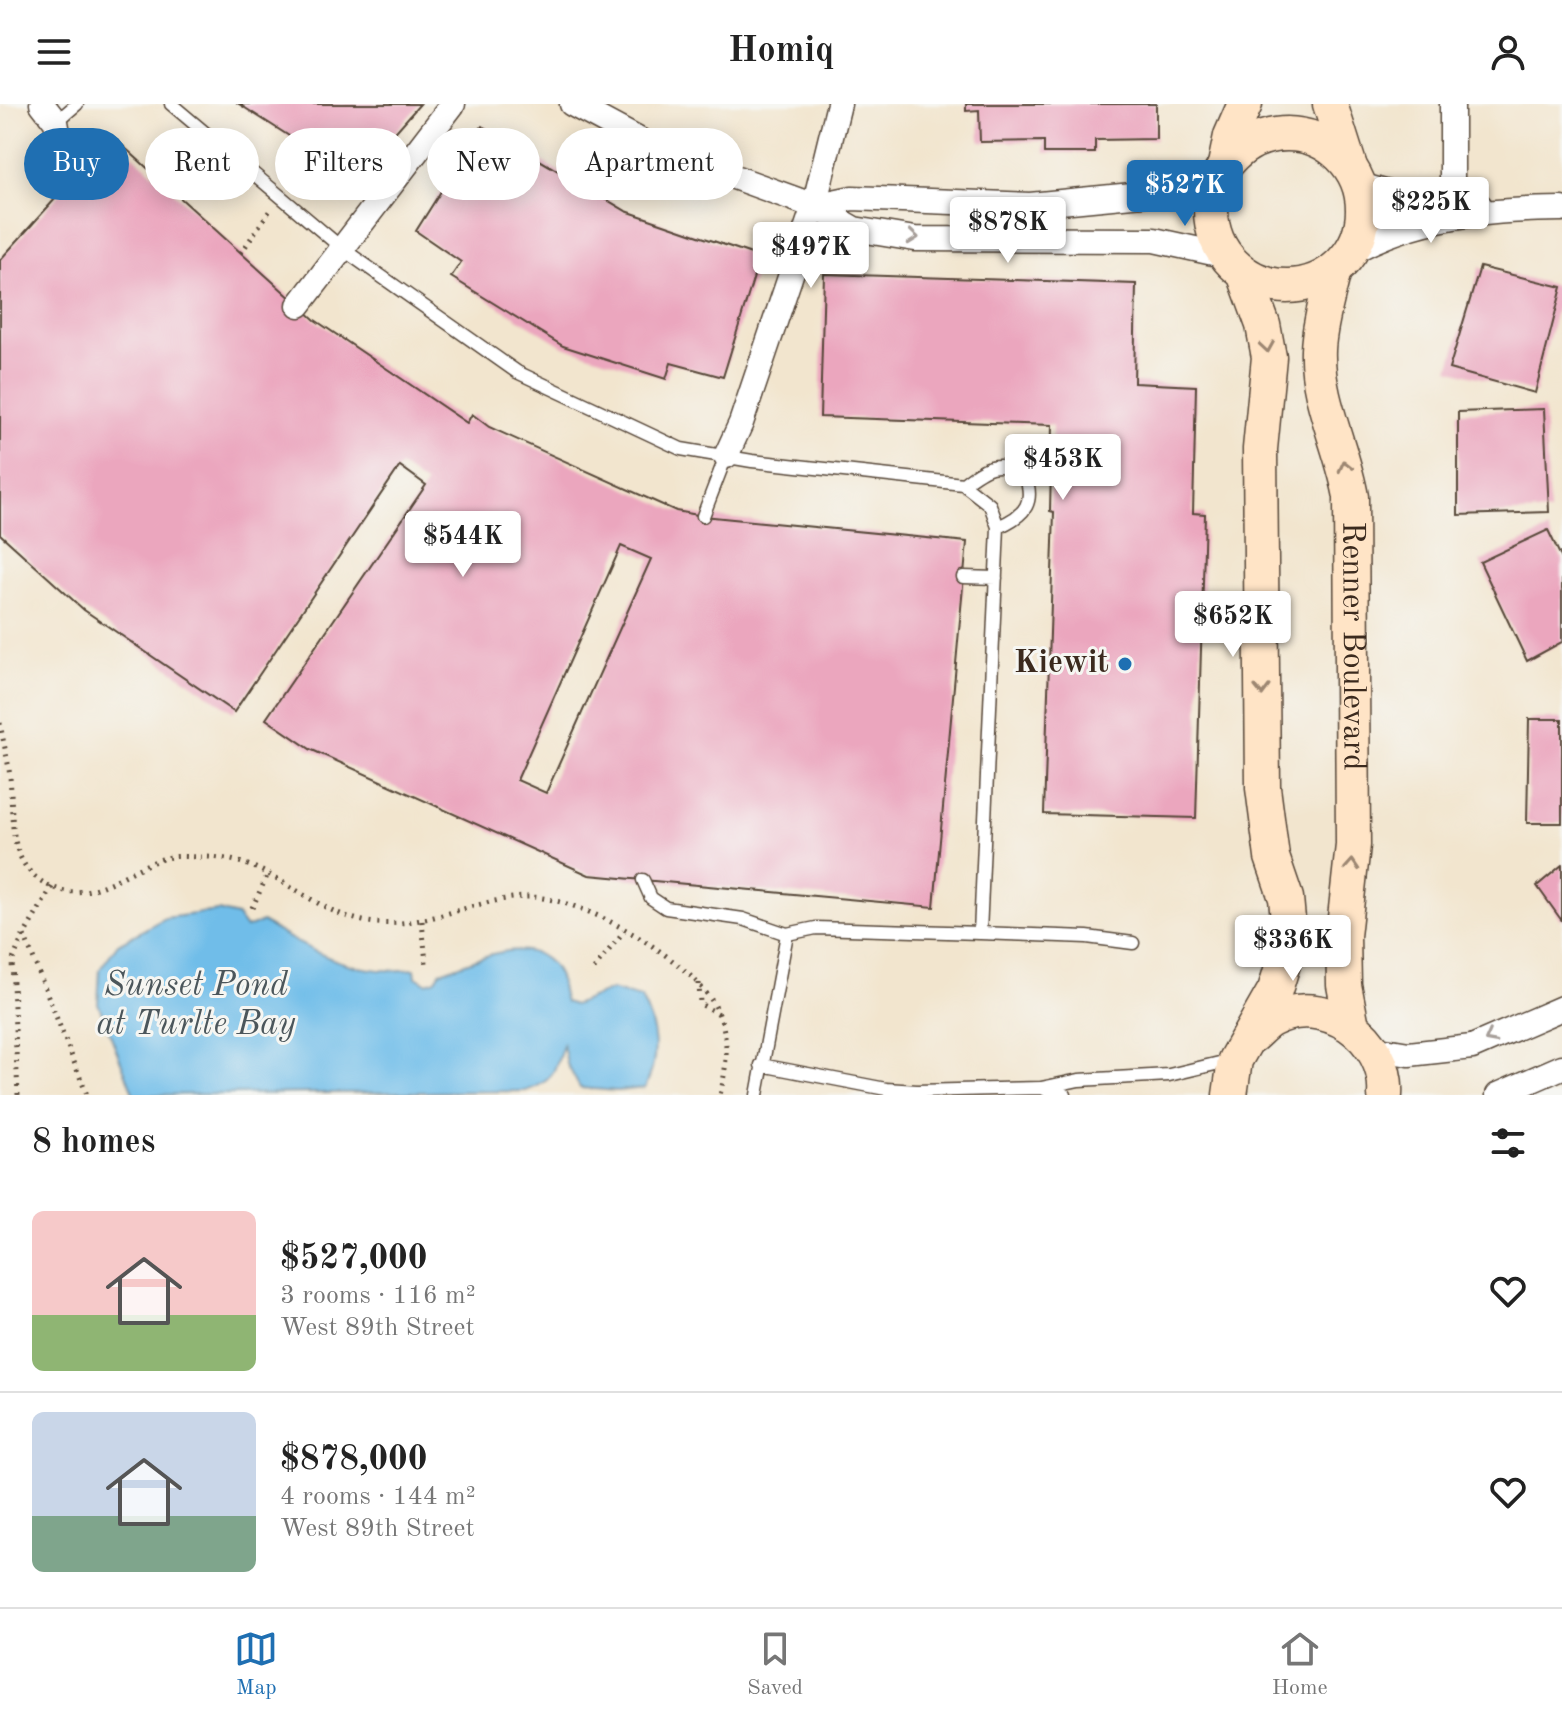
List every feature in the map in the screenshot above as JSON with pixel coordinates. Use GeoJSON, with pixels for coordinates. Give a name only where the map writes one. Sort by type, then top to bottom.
{"type":"FeatureCollection","features":[{"type":"Feature","properties":{"kind":"main road"},"geometry":{"type":"LineString","coordinates":[[1230,1095],[1240,1051],[1275,990],[1286,962],[1290,921],[1272,857],[1263,788],[1260,449],[1269,357],[1263,325],[1236,264],[1213,223],[1220,176],[1231,136],[1245,104]]}},
{"type":"Feature","properties":{"kind":"main road"},"geometry":{"type":"LineString","coordinates":[[1236,264],[1266,283],[1290,286],[1313,281],[1342,261],[1361,232],[1364,208],[1330,104]]}},
{"type":"Feature","properties":{"kind":"main road"},"geometry":{"type":"LineString","coordinates":[[1220,176],[1242,148],[1263,137],[1287,133],[1311,137],[1332,148],[1354,175]]}},
{"type":"Feature","properties":{"kind":"main road","name":"Renner Boulevard"},"geometry":{"type":"LineString","coordinates":[[1342,261],[1318,351],[1323,392],[1346,467],[1351,497],[1353,845],[1343,936],[1344,985],[1363,1037],[1382,1067],[1385,1095]]}},
{"type":"Feature","properties":{"kind":"main road"},"geometry":{"type":"LineString","coordinates":[[1240,1051],[1271,1020],[1296,1012],[1316,1012],[1363,1037]]}},
{"type":"Feature","properties":{"kind":"street"},"geometry":{"type":"LineString","coordinates":[[299,305],[453,104]]}},
{"type":"Feature","properties":{"kind":"street"},"geometry":{"type":"LineString","coordinates":[[572,104],[654,148],[814,206],[854,229],[915,239],[1034,241],[1098,237],[1167,242],[1236,264]]}},
{"type":"Feature","properties":{"kind":"street"},"geometry":{"type":"LineString","coordinates":[[726,456],[741,423],[814,206],[839,104]]}},
{"type":"Feature","properties":{"kind":"street"},"geometry":{"type":"LineString","coordinates":[[1452,104],[1452,201]]}},
{"type":"Feature","properties":{"kind":"street"},"geometry":{"type":"LineString","coordinates":[[1354,175],[1392,194],[1503,210]]}},
{"type":"Feature","properties":{"kind":"street"},"geometry":{"type":"LineString","coordinates":[[814,206],[852,198],[1030,205],[1220,176]]}},
{"type":"Feature","properties":{"kind":"street"},"geometry":{"type":"LineString","coordinates":[[1342,261],[1386,232],[1418,223],[1503,210],[1562,209]]}},
{"type":"Feature","properties":{"kind":"street"},"geometry":{"type":"LineString","coordinates":[[1363,1037],[1409,1054],[1472,1047],[1562,1008]]}},
{"type":"Feature","properties":{"kind":"street"},"geometry":{"type":"LineString","coordinates":[[1498,1095],[1562,1067]]}},
{"type":"Feature","properties":{"kind":"lane"},"geometry":{"type":"LineString","coordinates":[[49,113],[77,104]]}},
{"type":"Feature","properties":{"kind":"lane"},"geometry":{"type":"LineString","coordinates":[[171,104],[344,250],[517,372],[681,449],[963,484],[990,505],[998,527],[980,933]]}},
{"type":"Feature","properties":{"kind":"lane"},"geometry":{"type":"LineString","coordinates":[[703,516],[726,456]]}},
{"type":"Feature","properties":{"kind":"lane"},"geometry":{"type":"LineString","coordinates":[[963,484],[987,465],[1007,464],[1024,473],[1031,490],[1029,507],[1016,520],[998,527]]}},
{"type":"Feature","properties":{"kind":"lane"},"geometry":{"type":"LineString","coordinates":[[963,577],[996,578]]}},
{"type":"Feature","properties":{"kind":"lane"},"geometry":{"type":"LineString","coordinates":[[643,880],[651,898],[666,908],[743,919],[787,934],[816,928],[1087,937],[1133,943]]}},
{"type":"Feature","properties":{"kind":"lane"},"geometry":{"type":"LineString","coordinates":[[757,1095],[787,934]]}},
{"type":"Feature","properties":{"kind":"lane"},"geometry":{"type":"LineString","coordinates":[[761,1065],[886,1089],[1041,1088],[1079,1080],[1169,1075],[1240,1051]]}},
{"type":"Feature","properties":{"kind":"lane"},"geometry":{"type":"LineString","coordinates":[[1041,1088],[1065,1095]]}},
{"type":"Feature","properties":{"kind":"path"},"geometry":{"type":"LineString","coordinates":[[0,723],[10,778],[11,831],[24,866],[52,887],[87,892],[166,858],[218,857],[269,872],[327,908],[361,920],[395,925],[422,921],[487,901],[530,897],[568,902],[624,931],[699,982],[719,1014],[727,1048],[720,1095]]}},
{"type":"Feature","properties":{"kind":"path"},"geometry":{"type":"LineString","coordinates":[[252,908],[269,872]]}},
{"type":"Feature","properties":{"kind":"path"},"geometry":{"type":"LineString","coordinates":[[18,1095],[12,962],[52,887]]}},
{"type":"Feature","properties":{"kind":"path"},"geometry":{"type":"LineString","coordinates":[[422,921],[426,963]]}},
{"type":"Feature","properties":{"kind":"path"},"geometry":{"type":"LineString","coordinates":[[594,969],[624,931]]}},
{"type":"Feature","properties":{"kind":"path"},"geometry":{"type":"LineString","coordinates":[[24,935],[87,1095]]}},
{"type":"Feature","properties":{"kind":"path"},"geometry":{"type":"LineString","coordinates":[[699,982],[700,1004],[719,1014]]}},
{"type":"Feature","properties":{"kind":"water","name":"Sunset Pond at Turlte Bay"},"geometry":{"type":"Polygon","coordinates":[[[218,911],[237,916],[246,928],[262,922],[316,952],[353,966],[393,971],[415,969],[416,977],[426,983],[436,980],[440,972],[486,956],[519,950],[534,953],[547,960],[557,973],[565,1002],[574,1005],[611,990],[641,998],[655,1042],[650,1076],[645,1088],[617,1091],[580,1088],[567,1064],[563,1045],[552,1075],[542,1084],[525,1091],[134,1095],[98,1003],[100,969],[118,944],[165,918],[218,911]]]}},
{"type":"Feature","properties":{"kind":"building"},"geometry":{"type":"Polygon","coordinates":[[[239,104],[420,104],[399,128],[277,128],[239,104]]]}},
{"type":"Feature","properties":{"kind":"building"},"geometry":{"type":"Polygon","coordinates":[[[966,104],[1156,104],[1156,139],[1095,140],[1095,153],[1044,153],[1044,141],[980,142],[979,110],[966,111],[966,104]]]}},
{"type":"Feature","properties":{"kind":"building"},"geometry":{"type":"Polygon","coordinates":[[[129,151],[145,166],[145,200],[183,200],[315,320],[467,423],[472,414],[489,427],[676,511],[967,542],[934,907],[589,875],[310,749],[266,719],[426,485],[400,466],[234,712],[84,610],[0,534],[0,260],[54,200],[129,200],[129,151]],[[621,546],[517,780],[546,793],[651,559],[621,546]]]}},
{"type":"Feature","properties":{"kind":"building"},"geometry":{"type":"Polygon","coordinates":[[[540,160],[556,170],[556,200],[607,200],[626,211],[760,257],[723,377],[671,363],[666,379],[563,346],[451,277],[461,262],[416,231],[435,200],[540,200],[540,160]]]}},
{"type":"Feature","properties":{"kind":"building"},"geometry":{"type":"Polygon","coordinates":[[[1480,267],[1562,287],[1535,393],[1449,369],[1480,267]]]}},
{"type":"Feature","properties":{"kind":"building","name":"Kiewit"},"geometry":{"type":"Polygon","coordinates":[[[824,274],[1136,284],[1134,383],[1196,386],[1193,513],[1205,514],[1196,818],[1044,814],[1054,512],[1050,511],[1052,425],[820,417],[824,274]]]}},
{"type":"Feature","properties":{"kind":"building"},"geometry":{"type":"Polygon","coordinates":[[[1544,409],[1549,512],[1458,515],[1458,412],[1544,409]]]}},
{"type":"Feature","properties":{"kind":"building"},"geometry":{"type":"Polygon","coordinates":[[[1548,530],[1562,559],[1562,642],[1527,661],[1480,562],[1548,530]]]}},
{"type":"Feature","properties":{"kind":"building"},"geometry":{"type":"Polygon","coordinates":[[[1529,719],[1562,719],[1562,823],[1527,823],[1529,719]]]}},
{"type":"Feature","properties":{"kind":"building"},"geometry":{"type":"Polygon","coordinates":[[[1562,865],[1562,921],[1537,886],[1562,865]]]}},
{"type":"Feature","properties":{"kind":"place","name":"Kiewit"},"geometry":{"type":"Point","coordinates":[1125,664]}}]}
